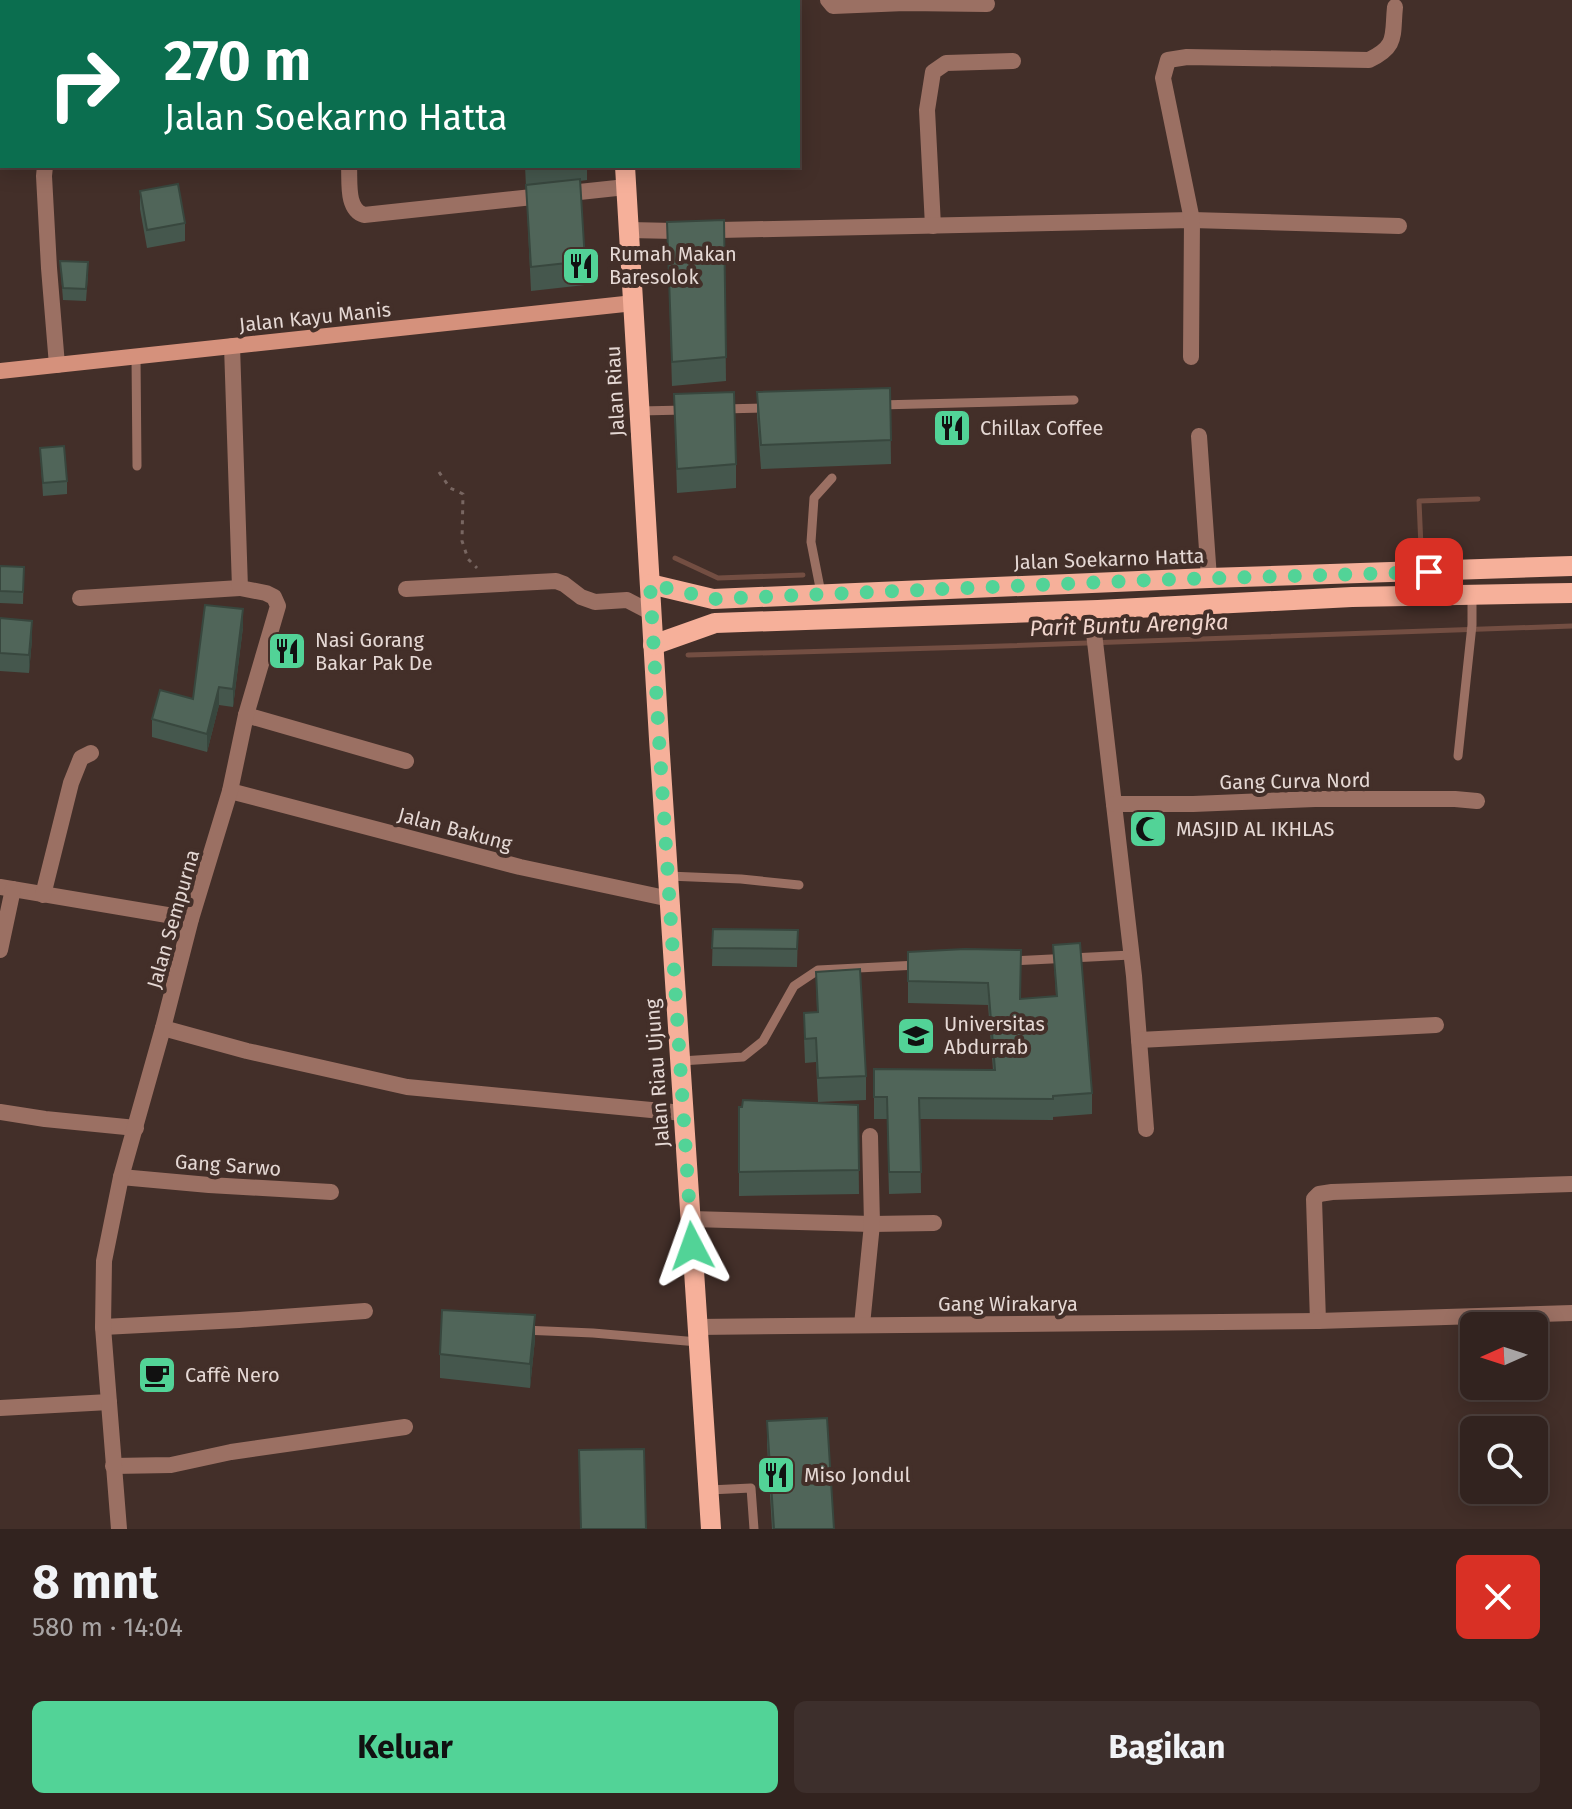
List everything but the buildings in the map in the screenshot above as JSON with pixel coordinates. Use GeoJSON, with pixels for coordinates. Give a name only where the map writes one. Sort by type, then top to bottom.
{"type":"FeatureCollection","features":[{"type":"Feature","properties":{"kind":"main road","name":"Jalan Riau"},"geometry":{"type":"LineString","coordinates":[[626,176],[652,613]]}},
{"type":"Feature","properties":{"kind":"main road","name":"Jalan Soekarno Hatta"},"geometry":{"type":"LineString","coordinates":[[650,584],[713,599],[1572,566]]}},
{"type":"Feature","properties":{"kind":"main road"},"geometry":{"type":"LineString","coordinates":[[653,645],[715,623],[1098,610],[1352,597],[1572,593]]}},
{"type":"Feature","properties":{"kind":"main road","name":"Jalan Riau Ujung"},"geometry":{"type":"LineString","coordinates":[[652,613],[711,1529]]}},
{"type":"Feature","properties":{"kind":"street"},"geometry":{"type":"LineString","coordinates":[[828,0],[833,6],[987,4]]}},
{"type":"Feature","properties":{"kind":"street"},"geometry":{"type":"LineString","coordinates":[[1191,357],[1192,220],[1163,78],[1168,60],[1187,57],[1369,60],[1384,53],[1392,43],[1395,7]]}},
{"type":"Feature","properties":{"kind":"street"},"geometry":{"type":"LineString","coordinates":[[933,226],[927,110],[933,72],[946,63],[1013,61]]}},
{"type":"Feature","properties":{"kind":"street"},"geometry":{"type":"LineString","coordinates":[[45,168],[57,365]]}},
{"type":"Feature","properties":{"kind":"street"},"geometry":{"type":"LineString","coordinates":[[349,168],[352,206],[364,215],[626,176]]}},
{"type":"Feature","properties":{"kind":"street"},"geometry":{"type":"LineString","coordinates":[[629,230],[1192,220],[1399,226]]}},
{"type":"Feature","properties":{"kind":"street","name":"Jalan Kayu Manis"},"geometry":{"type":"LineString","coordinates":[[0,371],[634,303]]}},
{"type":"Feature","properties":{"kind":"street"},"geometry":{"type":"LineString","coordinates":[[80,598],[240,588],[232,346]]}},
{"type":"Feature","properties":{"kind":"street"},"geometry":{"type":"LineString","coordinates":[[1199,436],[1209,578]]}},
{"type":"Feature","properties":{"kind":"street"},"geometry":{"type":"LineString","coordinates":[[406,589],[556,581],[595,602],[627,600],[652,613]]}},
{"type":"Feature","properties":{"kind":"street","name":"Jalan Sempurna"},"geometry":{"type":"LineString","coordinates":[[119,1529],[103,1327],[104,1261],[121,1177],[191,919],[230,791],[246,715],[278,606],[274,597],[266,593],[240,588]]}},
{"type":"Feature","properties":{"kind":"street"},"geometry":{"type":"LineString","coordinates":[[1098,610],[1094,633],[1131,955],[1146,1129]]}},
{"type":"Feature","properties":{"kind":"street"},"geometry":{"type":"LineString","coordinates":[[246,715],[406,761]]}},
{"type":"Feature","properties":{"kind":"street"},"geometry":{"type":"LineString","coordinates":[[43,895],[71,783],[81,758],[91,753]]}},
{"type":"Feature","properties":{"kind":"street","name":"Jalan Bakung"},"geometry":{"type":"LineString","coordinates":[[230,791],[520,867],[670,899]]}},
{"type":"Feature","properties":{"kind":"street","name":"Gang Curva Nord"},"geometry":{"type":"LineString","coordinates":[[1114,804],[1331,799],[1477,801]]}},
{"type":"Feature","properties":{"kind":"street"},"geometry":{"type":"LineString","coordinates":[[0,950],[6,888],[191,919]]}},
{"type":"Feature","properties":{"kind":"street"},"geometry":{"type":"LineString","coordinates":[[1139,1040],[1436,1025]]}},
{"type":"Feature","properties":{"kind":"street"},"geometry":{"type":"LineString","coordinates":[[163,1028],[247,1051],[407,1087],[683,1113]]}},
{"type":"Feature","properties":{"kind":"street"},"geometry":{"type":"LineString","coordinates":[[0,1112],[136,1128]]}},
{"type":"Feature","properties":{"kind":"street"},"geometry":{"type":"LineString","coordinates":[[862,1325],[872,1224],[870,1136]]}},
{"type":"Feature","properties":{"kind":"street","name":"Gang Sarwo"},"geometry":{"type":"LineString","coordinates":[[121,1177],[331,1192]]}},
{"type":"Feature","properties":{"kind":"street"},"geometry":{"type":"LineString","coordinates":[[1318,1321],[1314,1199],[1319,1194],[1572,1184]]}},
{"type":"Feature","properties":{"kind":"street"},"geometry":{"type":"LineString","coordinates":[[691,1219],[934,1223]]}},
{"type":"Feature","properties":{"kind":"street"},"geometry":{"type":"LineString","coordinates":[[103,1327],[365,1311]]}},
{"type":"Feature","properties":{"kind":"street","name":"Gang Wirakarya"},"geometry":{"type":"LineString","coordinates":[[698,1334],[862,1325],[1318,1321],[1572,1313]]}},
{"type":"Feature","properties":{"kind":"street"},"geometry":{"type":"LineString","coordinates":[[0,1408],[109,1402]]}},
{"type":"Feature","properties":{"kind":"street"},"geometry":{"type":"LineString","coordinates":[[113,1466],[171,1465],[231,1452],[405,1427]]}},
{"type":"Feature","properties":{"kind":"lane"},"geometry":{"type":"LineString","coordinates":[[136,357],[137,466]]}},
{"type":"Feature","properties":{"kind":"lane"},"geometry":{"type":"LineString","coordinates":[[872,405],[1074,400]]}},
{"type":"Feature","properties":{"kind":"lane"},"geometry":{"type":"LineString","coordinates":[[717,409],[779,408]]}},
{"type":"Feature","properties":{"kind":"lane"},"geometry":{"type":"LineString","coordinates":[[640,411],[702,410]]}},
{"type":"Feature","properties":{"kind":"lane"},"geometry":{"type":"LineString","coordinates":[[821,593],[811,542],[814,498],[832,478]]}},
{"type":"Feature","properties":{"kind":"lane"},"geometry":{"type":"LineString","coordinates":[[1458,756],[1471,641],[1472,595]]}},
{"type":"Feature","properties":{"kind":"lane"},"geometry":{"type":"LineString","coordinates":[[668,876],[799,885]]}},
{"type":"Feature","properties":{"kind":"lane"},"geometry":{"type":"LineString","coordinates":[[1006,961],[1131,955]]}},
{"type":"Feature","properties":{"kind":"lane"},"geometry":{"type":"LineString","coordinates":[[681,1061],[743,1057],[763,1041],[794,986],[818,970],[927,964]]}},
{"type":"Feature","properties":{"kind":"lane"},"geometry":{"type":"LineString","coordinates":[[508,1330],[698,1334]]}},
{"type":"Feature","properties":{"kind":"lane"},"geometry":{"type":"LineString","coordinates":[[709,1490],[751,1488],[754,1529]]}},
{"type":"Feature","properties":{"kind":"path"},"geometry":{"type":"LineString","coordinates":[[439,472],[450,488],[463,494],[462,541],[468,559],[481,571],[483,586]]}},
{"type":"Feature","properties":{"kind":"waterway"},"geometry":{"type":"LineString","coordinates":[[1421,547],[1419,501],[1478,499]]}},
{"type":"Feature","properties":{"kind":"waterway"},"geometry":{"type":"LineString","coordinates":[[675,558],[718,578],[803,575]]}},
{"type":"Feature","properties":{"kind":"waterway","name":"Parit Buntu Arengka"},"geometry":{"type":"LineString","coordinates":[[688,655],[1572,626]]}},
{"type":"Feature","properties":{"kind":"place","name":"Rumah Makan Baresolok"},"geometry":{"type":"Point","coordinates":[581,266]}},
{"type":"Feature","properties":{"kind":"place","name":"Chillax Coffee"},"geometry":{"type":"Point","coordinates":[952,428]}},
{"type":"Feature","properties":{"kind":"place","name":"Nasi Gorang Bakar Pak De"},"geometry":{"type":"Point","coordinates":[287,651]}},
{"type":"Feature","properties":{"kind":"place","name":"MASJID AL IKHLAS"},"geometry":{"type":"Point","coordinates":[1148,829]}},
{"type":"Feature","properties":{"kind":"place","name":"Universitas Abdurrab"},"geometry":{"type":"Point","coordinates":[916,1036]}},
{"type":"Feature","properties":{"kind":"place","name":"Caffè Nero"},"geometry":{"type":"Point","coordinates":[157,1375]}},
{"type":"Feature","properties":{"kind":"place","name":"Miso Jondul"},"geometry":{"type":"Point","coordinates":[776,1475]}},
{"type":"Feature","properties":{"kind":"route"},"geometry":{"type":"LineString","coordinates":[[692,1246],[650,584],[713,599],[1153,580],[1429,572]]}}]}
